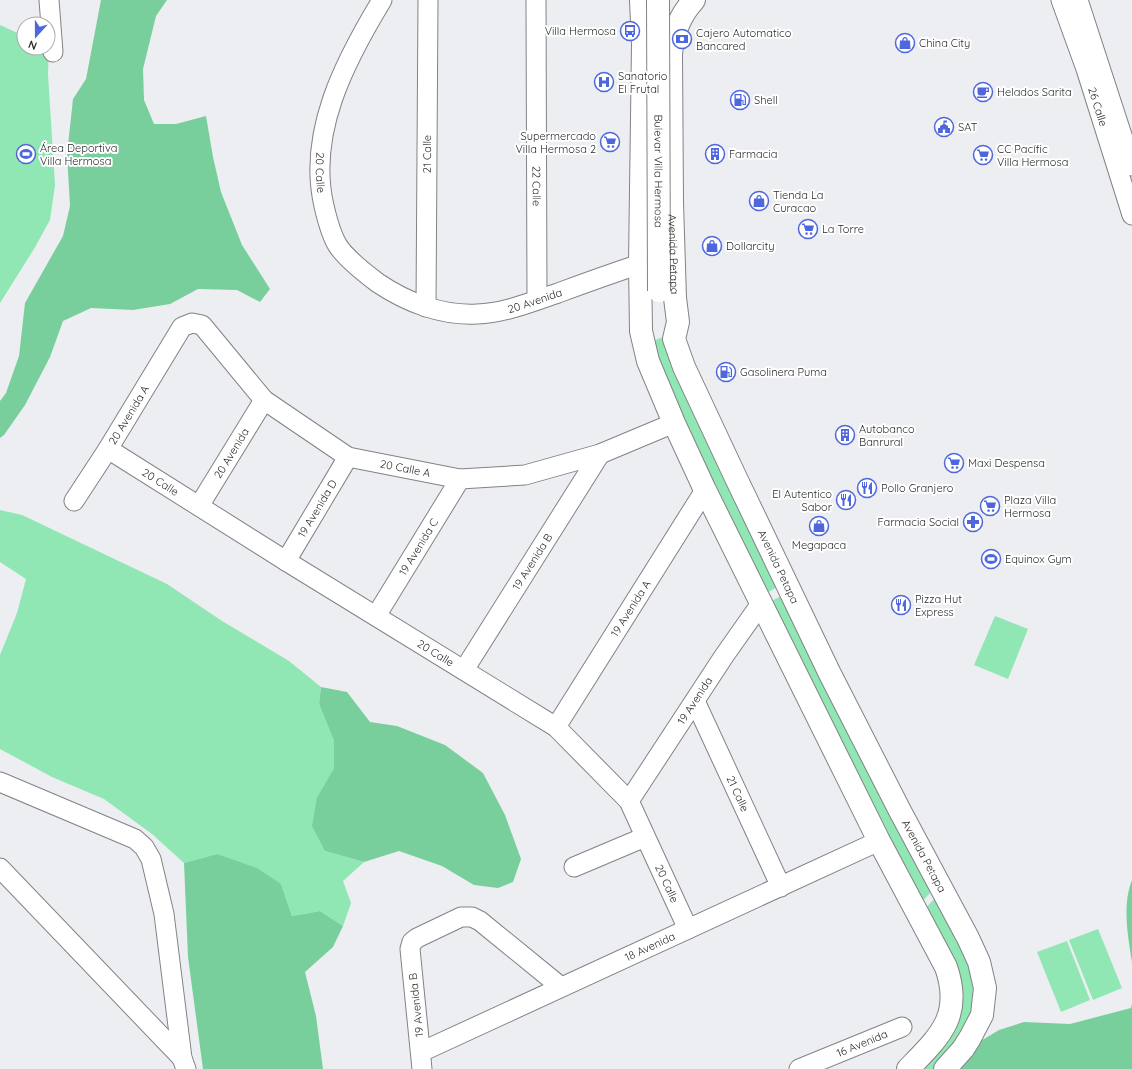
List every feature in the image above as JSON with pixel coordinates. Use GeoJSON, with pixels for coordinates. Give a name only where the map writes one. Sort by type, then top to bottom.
{"type":"FeatureCollection","features":[{"type":"Feature","properties":{"kind":"main road"},"geometry":{"type":"LineString","coordinates":[[641,0],[643,45],[640,264],[641,331],[643,341],[652,372],[674,424],[705,490],[762,602],[879,841],[946,967],[952,988],[950,1013],[943,1030],[908,1069]]}},
{"type":"Feature","properties":{"kind":"main road"},"geometry":{"type":"LineString","coordinates":[[643,45],[658,0]]}},
{"type":"Feature","properties":{"kind":"main road","name":"Bulevar Villa Hermosa"},"geometry":{"type":"LineString","coordinates":[[658,0],[660,291],[662,315],[665,326],[674,339]]}},
{"type":"Feature","properties":{"kind":"main road","name":"Avenida Petapa"},"geometry":{"type":"LineString","coordinates":[[694,0],[683,14],[677,27],[672,43],[671,54],[672,211],[675,298],[678,322],[674,339],[691,381],[788,587],[890,791],[968,938],[979,962],[985,988],[982,1015],[963,1049],[945,1069]]}},
{"type":"Feature","properties":{"kind":"main road"},"geometry":{"type":"LineString","coordinates":[[650,21],[656,18],[664,18],[672,22],[677,27]]}},
{"type":"Feature","properties":{"kind":"main road"},"geometry":{"type":"LineString","coordinates":[[762,602],[788,587]]}},
{"type":"Feature","properties":{"kind":"street"},"geometry":{"type":"LineString","coordinates":[[49,0],[50,16]]}},
{"type":"Feature","properties":{"kind":"street","name":"20 Calle"},"geometry":{"type":"LineString","coordinates":[[382,0],[344,70],[328,113],[322,140],[319,169],[321,193],[327,220],[338,246],[363,272],[386,288],[426,307]]}},
{"type":"Feature","properties":{"kind":"street","name":"21 Calle"},"geometry":{"type":"LineString","coordinates":[[426,307],[428,0]]}},
{"type":"Feature","properties":{"kind":"street","name":"22 Calle"},"geometry":{"type":"LineString","coordinates":[[536,0],[537,300]]}},
{"type":"Feature","properties":{"kind":"street","name":"26 Calle"},"geometry":{"type":"LineString","coordinates":[[1061,0],[1086,69],[1131,204]]}},
{"type":"Feature","properties":{"kind":"street","name":"26 Calle"},"geometry":{"type":"LineString","coordinates":[[1078,0],[1132,166]]}},
{"type":"Feature","properties":{"kind":"street","name":"20 Avenida"},"geometry":{"type":"LineString","coordinates":[[426,307],[452,314],[477,314],[507,311],[640,264]]}},
{"type":"Feature","properties":{"kind":"street","name":"20 Calle A"},"geometry":{"type":"LineString","coordinates":[[182,327],[192,323],[202,325],[264,400],[348,457],[460,479],[525,476],[600,454],[674,424]]}},
{"type":"Feature","properties":{"kind":"street","name":"20 Avenida A"},"geometry":{"type":"LineString","coordinates":[[74,502],[182,327]]}},
{"type":"Feature","properties":{"kind":"street","name":"20 Avenida"},"geometry":{"type":"LineString","coordinates":[[199,506],[264,400]]}},
{"type":"Feature","properties":{"kind":"street","name":"20 Calle"},"geometry":{"type":"LineString","coordinates":[[108,449],[286,561],[556,727],[629,801],[688,929]]}},
{"type":"Feature","properties":{"kind":"street","name":"19 Avenida B"},"geometry":{"type":"LineString","coordinates":[[464,670],[600,454]]}},
{"type":"Feature","properties":{"kind":"street","name":"19 Avenida D"},"geometry":{"type":"LineString","coordinates":[[286,561],[348,457]]}},
{"type":"Feature","properties":{"kind":"street","name":"19 Avenida C"},"geometry":{"type":"LineString","coordinates":[[376,616],[460,479]]}},
{"type":"Feature","properties":{"kind":"street","name":"19 Avenida A"},"geometry":{"type":"LineString","coordinates":[[556,727],[705,490]]}},
{"type":"Feature","properties":{"kind":"street","name":"19 Avenida"},"geometry":{"type":"LineString","coordinates":[[629,801],[694,701],[762,602]]}},
{"type":"Feature","properties":{"kind":"street","name":"21 Calle"},"geometry":{"type":"LineString","coordinates":[[694,701],[781,887]]}},
{"type":"Feature","properties":{"kind":"street"},"geometry":{"type":"LineString","coordinates":[[0,782],[135,840],[144,847],[152,859],[164,914],[184,1063]]}},
{"type":"Feature","properties":{"kind":"street"},"geometry":{"type":"LineString","coordinates":[[574,867],[645,837]]}},
{"type":"Feature","properties":{"kind":"street","name":"18 Avenida"},"geometry":{"type":"LineString","coordinates":[[422,1060],[561,987],[879,841]]}},
{"type":"Feature","properties":{"kind":"street"},"geometry":{"type":"LineString","coordinates":[[0,868],[184,1063]]}},
{"type":"Feature","properties":{"kind":"street","name":"19 Avenida B"},"geometry":{"type":"LineString","coordinates":[[422,1060],[410,948],[412,942],[417,938],[461,917],[472,917],[480,921],[561,987]]}},
{"type":"Feature","properties":{"kind":"street","name":"16 Avenida"},"geometry":{"type":"LineString","coordinates":[[799,1069],[902,1027]]}},
{"type":"Feature","properties":{"kind":"green space"},"geometry":{"type":"Polygon","coordinates":[[[101,0],[167,0],[156,16],[143,69],[144,100],[154,124],[176,124],[206,116],[221,192],[242,245],[270,289],[260,302],[237,290],[198,289],[170,304],[133,310],[91,308],[63,321],[50,357],[25,405],[4,435],[0,438],[0,401],[6,393],[19,356],[25,303],[63,236],[70,206],[67,154],[73,99],[86,79],[101,0]]]}},
{"type":"Feature","properties":{"kind":"green space","name":"Área Deportiva Villa Hermosa"},"geometry":{"type":"Polygon","coordinates":[[[0,25],[16,32],[16,56],[49,56],[48,74],[55,185],[50,220],[34,249],[0,303],[0,25]]]}},
{"type":"Feature","properties":{"kind":"green space"},"geometry":{"type":"Polygon","coordinates":[[[666,336],[779,586],[763,595],[705,484],[650,342],[666,336]]]}},
{"type":"Feature","properties":{"kind":"green space"},"geometry":{"type":"Polygon","coordinates":[[[0,510],[22,515],[167,584],[222,621],[289,661],[321,687],[319,704],[334,741],[334,768],[317,797],[325,851],[364,862],[343,881],[351,903],[343,926],[320,911],[292,916],[281,884],[217,854],[184,863],[152,834],[104,799],[52,777],[0,749],[0,655],[17,613],[26,579],[0,562],[0,510]]]}},
{"type":"Feature","properties":{"kind":"green space"},"geometry":{"type":"Polygon","coordinates":[[[783,595],[932,891],[919,905],[766,604],[783,595]]]}},
{"type":"Feature","properties":{"kind":"green space"},"geometry":{"type":"Polygon","coordinates":[[[995,616],[1028,629],[1008,679],[974,665],[995,616]]]}},
{"type":"Feature","properties":{"kind":"green space"},"geometry":{"type":"Polygon","coordinates":[[[321,687],[347,692],[370,722],[397,726],[445,745],[483,773],[505,815],[521,859],[513,882],[498,888],[474,885],[442,866],[399,851],[364,862],[325,851],[312,826],[317,797],[334,768],[334,741],[319,704],[321,687]]]}},
{"type":"Feature","properties":{"kind":"green space"},"geometry":{"type":"Polygon","coordinates":[[[217,854],[257,868],[281,884],[292,916],[320,911],[343,926],[333,947],[305,972],[316,1016],[323,1069],[203,1069],[188,957],[184,863],[217,854]]]}},
{"type":"Feature","properties":{"kind":"green space"},"geometry":{"type":"Polygon","coordinates":[[[1132,880],[1132,962],[1127,921],[1127,900],[1132,880]]]}},
{"type":"Feature","properties":{"kind":"green space"},"geometry":{"type":"Polygon","coordinates":[[[935,898],[971,966],[979,1009],[939,1069],[915,1069],[954,1021],[924,910],[935,898]]]}},
{"type":"Feature","properties":{"kind":"green space"},"geometry":{"type":"Polygon","coordinates":[[[1098,929],[1122,988],[1093,1000],[1069,940],[1098,929]]]}},
{"type":"Feature","properties":{"kind":"green space"},"geometry":{"type":"Polygon","coordinates":[[[1067,941],[1090,1000],[1061,1012],[1037,952],[1067,941]]]}},
{"type":"Feature","properties":{"kind":"green space"},"geometry":{"type":"Polygon","coordinates":[[[1132,1004],[1132,1069],[954,1069],[979,1042],[999,1030],[1024,1022],[1070,1024],[1131,1008],[1132,1004]]]}},
{"type":"Feature","properties":{"kind":"place","name":"Villa Hermosa"},"geometry":{"type":"Point","coordinates":[630,31]}},
{"type":"Feature","properties":{"kind":"place","name":"Cajero Automatico Bancared"},"geometry":{"type":"Point","coordinates":[682,39]}},
{"type":"Feature","properties":{"kind":"place","name":"China City"},"geometry":{"type":"Point","coordinates":[905,43]}},
{"type":"Feature","properties":{"kind":"place","name":"Sanatorio El Frutal"},"geometry":{"type":"Point","coordinates":[604,82]}},
{"type":"Feature","properties":{"kind":"place","name":"Helados Sarita"},"geometry":{"type":"Point","coordinates":[983,92]}},
{"type":"Feature","properties":{"kind":"place","name":"Shell"},"geometry":{"type":"Point","coordinates":[740,100]}},
{"type":"Feature","properties":{"kind":"place","name":"SAT"},"geometry":{"type":"Point","coordinates":[944,127]}},
{"type":"Feature","properties":{"kind":"place","name":"Supermercado Villa Hermosa 2"},"geometry":{"type":"Point","coordinates":[610,142]}},
{"type":"Feature","properties":{"kind":"place","name":"Área Deportiva Villa Hermosa"},"geometry":{"type":"Point","coordinates":[26,154]}},
{"type":"Feature","properties":{"kind":"place","name":"Farmacia"},"geometry":{"type":"Point","coordinates":[715,154]}},
{"type":"Feature","properties":{"kind":"place","name":"CC Pacífic Villa Hermosa"},"geometry":{"type":"Point","coordinates":[983,155]}},
{"type":"Feature","properties":{"kind":"place","name":"Tienda La Curacao"},"geometry":{"type":"Point","coordinates":[759,201]}},
{"type":"Feature","properties":{"kind":"place","name":"La Torre"},"geometry":{"type":"Point","coordinates":[808,229]}},
{"type":"Feature","properties":{"kind":"place","name":"Dollarcity"},"geometry":{"type":"Point","coordinates":[712,246]}},
{"type":"Feature","properties":{"kind":"place","name":"Gasolinera Puma"},"geometry":{"type":"Point","coordinates":[726,372]}},
{"type":"Feature","properties":{"kind":"place","name":"Autobanco Banrural"},"geometry":{"type":"Point","coordinates":[845,435]}},
{"type":"Feature","properties":{"kind":"place","name":"Maxi Despensa"},"geometry":{"type":"Point","coordinates":[954,463]}},
{"type":"Feature","properties":{"kind":"place","name":"Pollo Granjero"},"geometry":{"type":"Point","coordinates":[867,488]}},
{"type":"Feature","properties":{"kind":"place","name":"El Autentico Sabor"},"geometry":{"type":"Point","coordinates":[846,500]}},
{"type":"Feature","properties":{"kind":"place","name":"Plaza Villa Hermosa"},"geometry":{"type":"Point","coordinates":[990,506]}},
{"type":"Feature","properties":{"kind":"place","name":"Farmacia Social"},"geometry":{"type":"Point","coordinates":[973,522]}},
{"type":"Feature","properties":{"kind":"place","name":"Megapaca"},"geometry":{"type":"Point","coordinates":[819,526]}},
{"type":"Feature","properties":{"kind":"place","name":"Equinox Gym"},"geometry":{"type":"Point","coordinates":[991,559]}},
{"type":"Feature","properties":{"kind":"place","name":"Pizza Hut Express"},"geometry":{"type":"Point","coordinates":[901,605]}}]}
